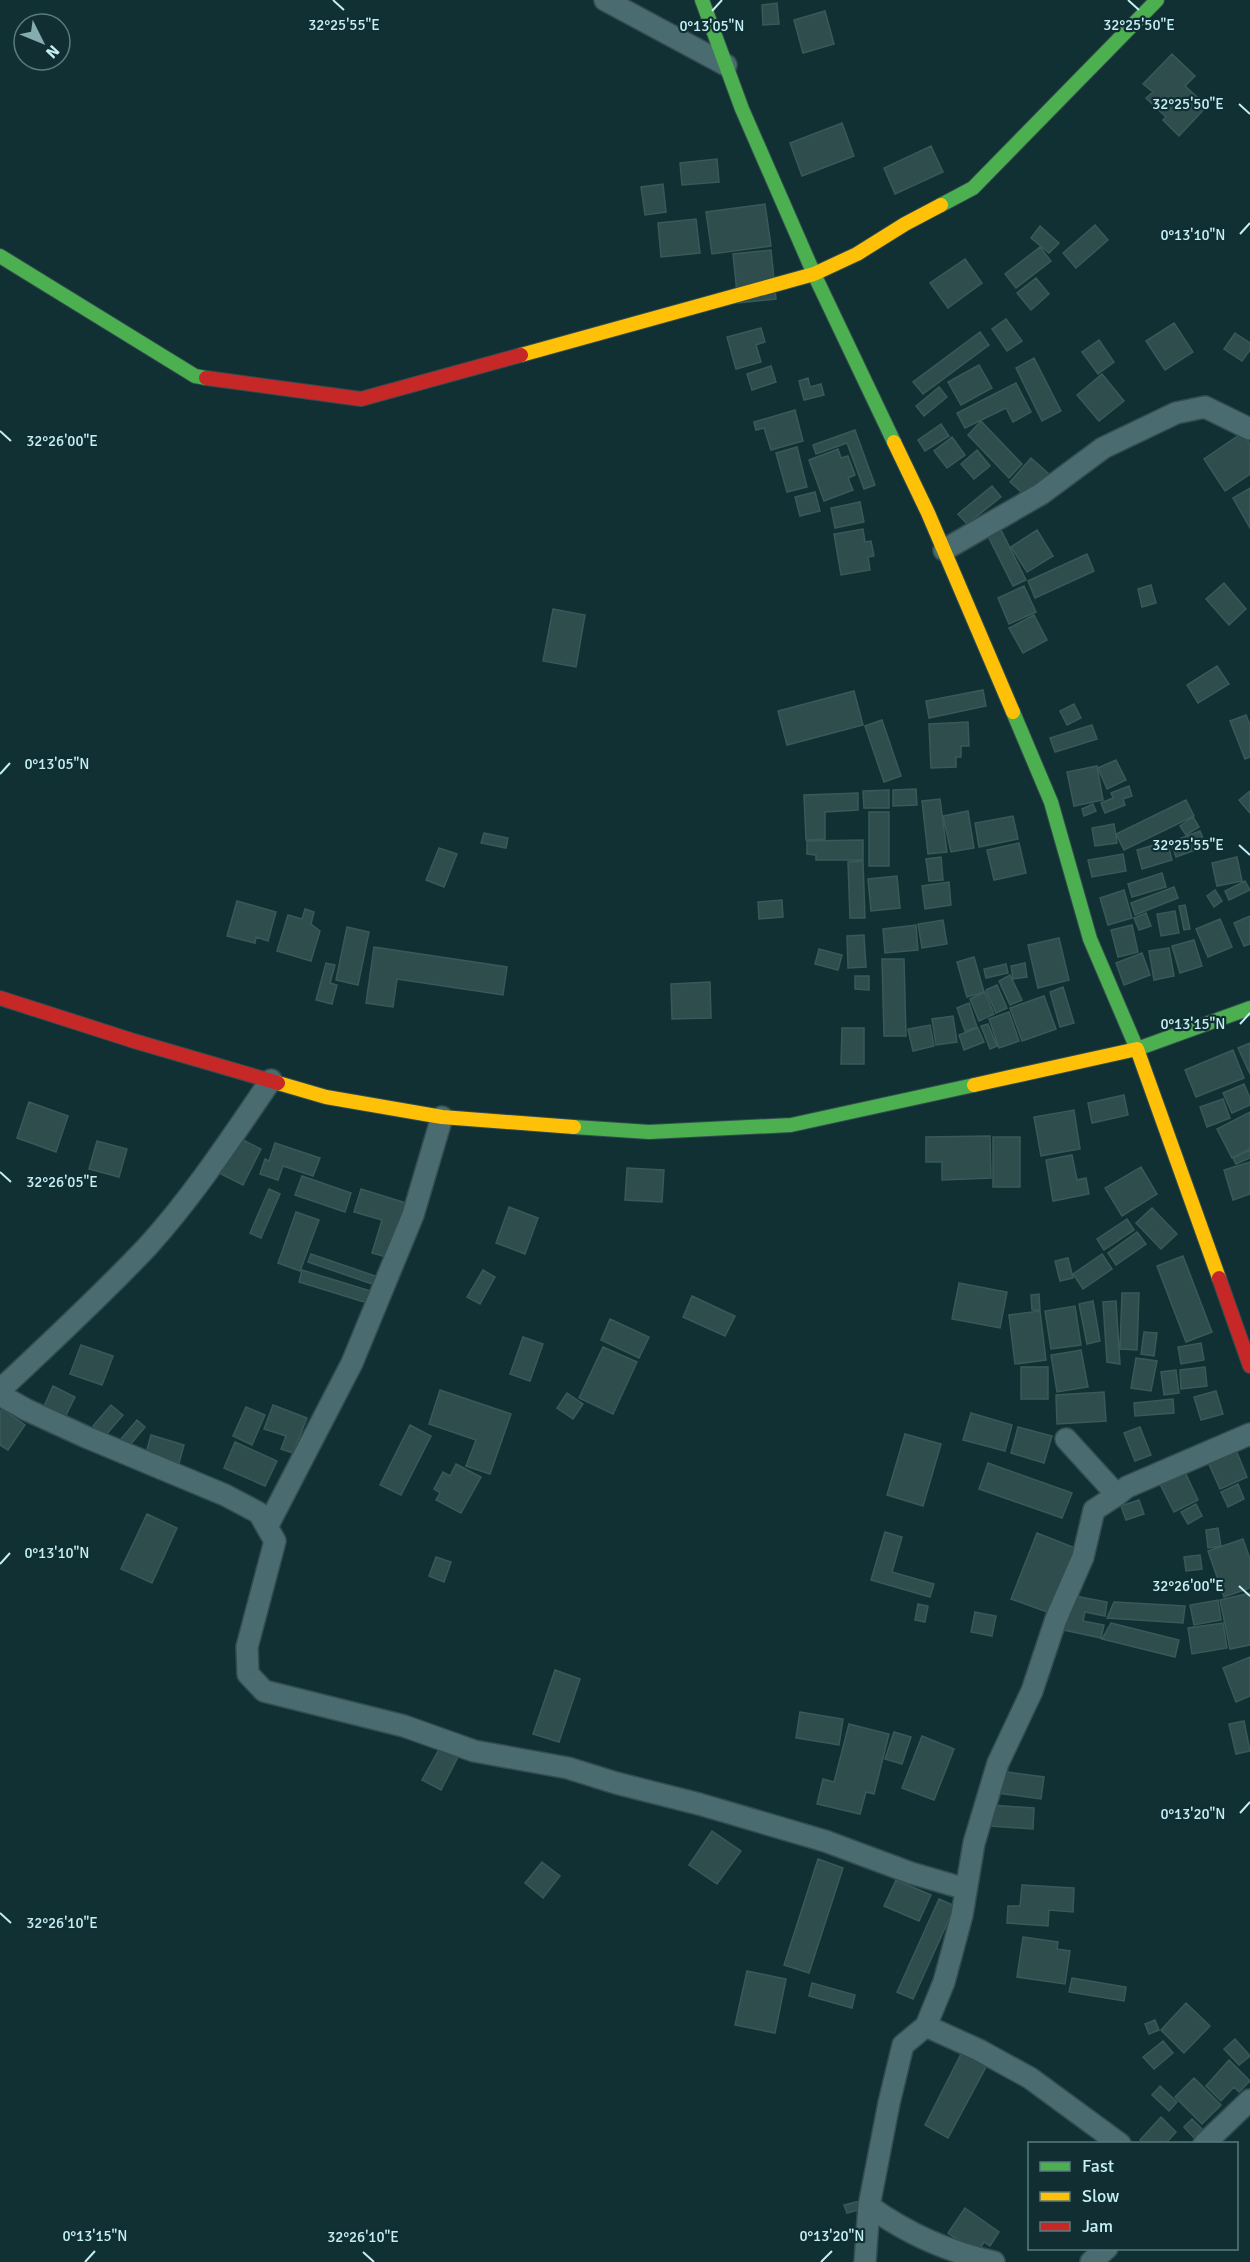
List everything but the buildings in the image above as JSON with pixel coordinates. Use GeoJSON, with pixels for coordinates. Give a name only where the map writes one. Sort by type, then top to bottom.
{"type":"FeatureCollection","features":[{"type":"Feature","properties":{"kind":"street"},"geometry":{"type":"LineString","coordinates":[[605,0],[726,65]]}},
{"type":"Feature","properties":{"kind":"street"},"geometry":{"type":"LineString","coordinates":[[702,0],[742,109],[814,274],[944,550],[1052,802],[1090,939],[1137,1049],[1250,1366]]}},
{"type":"Feature","properties":{"kind":"street"},"geometry":{"type":"LineString","coordinates":[[0,256],[195,376],[361,399],[814,274],[858,254],[905,224],[974,188],[1157,0]]}},
{"type":"Feature","properties":{"kind":"street"},"geometry":{"type":"LineString","coordinates":[[944,550],[1041,494],[1103,448],[1176,412],[1205,406],[1250,429]]}},
{"type":"Feature","properties":{"kind":"street"},"geometry":{"type":"LineString","coordinates":[[0,998],[134,1041],[326,1097],[442,1118],[649,1132],[791,1125],[1137,1049],[1250,1008]]}},
{"type":"Feature","properties":{"kind":"street"},"geometry":{"type":"LineString","coordinates":[[0,1390],[64,1330],[148,1245],[207,1174],[271,1080]]}},
{"type":"Feature","properties":{"kind":"street"},"geometry":{"type":"LineString","coordinates":[[267,1527],[352,1363],[413,1215],[442,1118]]}},
{"type":"Feature","properties":{"kind":"street"},"geometry":{"type":"LineString","coordinates":[[0,1395],[86,1437],[225,1495],[259,1513],[274,1541],[247,1647],[248,1674],[264,1691],[404,1726],[474,1751],[568,1768],[699,1804],[825,1841],[911,1873],[966,1889]]}},
{"type":"Feature","properties":{"kind":"street"},"geometry":{"type":"LineString","coordinates":[[865,2262],[869,2206],[903,2045],[926,2026],[944,1982],[962,1915],[975,1843],[998,1763],[1032,1691],[1056,1619],[1083,1557],[1094,1510],[1127,1487],[1250,1434]]}},
{"type":"Feature","properties":{"kind":"street"},"geometry":{"type":"LineString","coordinates":[[1066,1439],[1117,1495]]}},
{"type":"Feature","properties":{"kind":"street"},"geometry":{"type":"LineString","coordinates":[[926,2026],[979,2050],[1030,2078],[1117,2142]]}},
{"type":"Feature","properties":{"kind":"street"},"geometry":{"type":"LineString","coordinates":[[1206,2142],[1250,2100]]}},
{"type":"Feature","properties":{"kind":"street"},"geometry":{"type":"LineString","coordinates":[[869,2206],[921,2238],[974,2258],[994,2262]]}},
{"type":"Feature","properties":{"kind":"street"},"geometry":{"type":"LineString","coordinates":[[1090,2262],[1105,2250]]}},
{"type":"Feature","properties":{"kind":"traffic: fast"},"geometry":{"type":"LineString","coordinates":[[702,0],[742,109],[814,274],[894,442]]}},
{"type":"Feature","properties":{"kind":"traffic: fast"},"geometry":{"type":"LineString","coordinates":[[941,205],[973,188],[1157,0]]}},
{"type":"Feature","properties":{"kind":"traffic: fast"},"geometry":{"type":"LineString","coordinates":[[0,256],[195,376],[206,378]]}},
{"type":"Feature","properties":{"kind":"traffic: fast"},"geometry":{"type":"LineString","coordinates":[[1013,712],[1051,802],[1090,939],[1137,1049],[1250,1008]]}},
{"type":"Feature","properties":{"kind":"traffic: fast"},"geometry":{"type":"LineString","coordinates":[[574,1127],[649,1132],[791,1125],[974,1085]]}},
{"type":"Feature","properties":{"kind":"traffic: slow"},"geometry":{"type":"LineString","coordinates":[[521,355],[814,274],[857,254],[941,205]]}},
{"type":"Feature","properties":{"kind":"traffic: slow"},"geometry":{"type":"LineString","coordinates":[[894,442],[928,513],[1013,712]]}},
{"type":"Feature","properties":{"kind":"traffic: slow"},"geometry":{"type":"LineString","coordinates":[[974,1085],[1137,1049],[1219,1278]]}},
{"type":"Feature","properties":{"kind":"traffic: slow"},"geometry":{"type":"LineString","coordinates":[[278,1083],[326,1097],[442,1117],[574,1127]]}},
{"type":"Feature","properties":{"kind":"traffic: jam"},"geometry":{"type":"LineString","coordinates":[[206,378],[361,399],[521,355]]}},
{"type":"Feature","properties":{"kind":"traffic: jam"},"geometry":{"type":"LineString","coordinates":[[0,998],[134,1041],[278,1083]]}},
{"type":"Feature","properties":{"kind":"traffic: jam"},"geometry":{"type":"LineString","coordinates":[[1219,1278],[1250,1366]]}}]}
